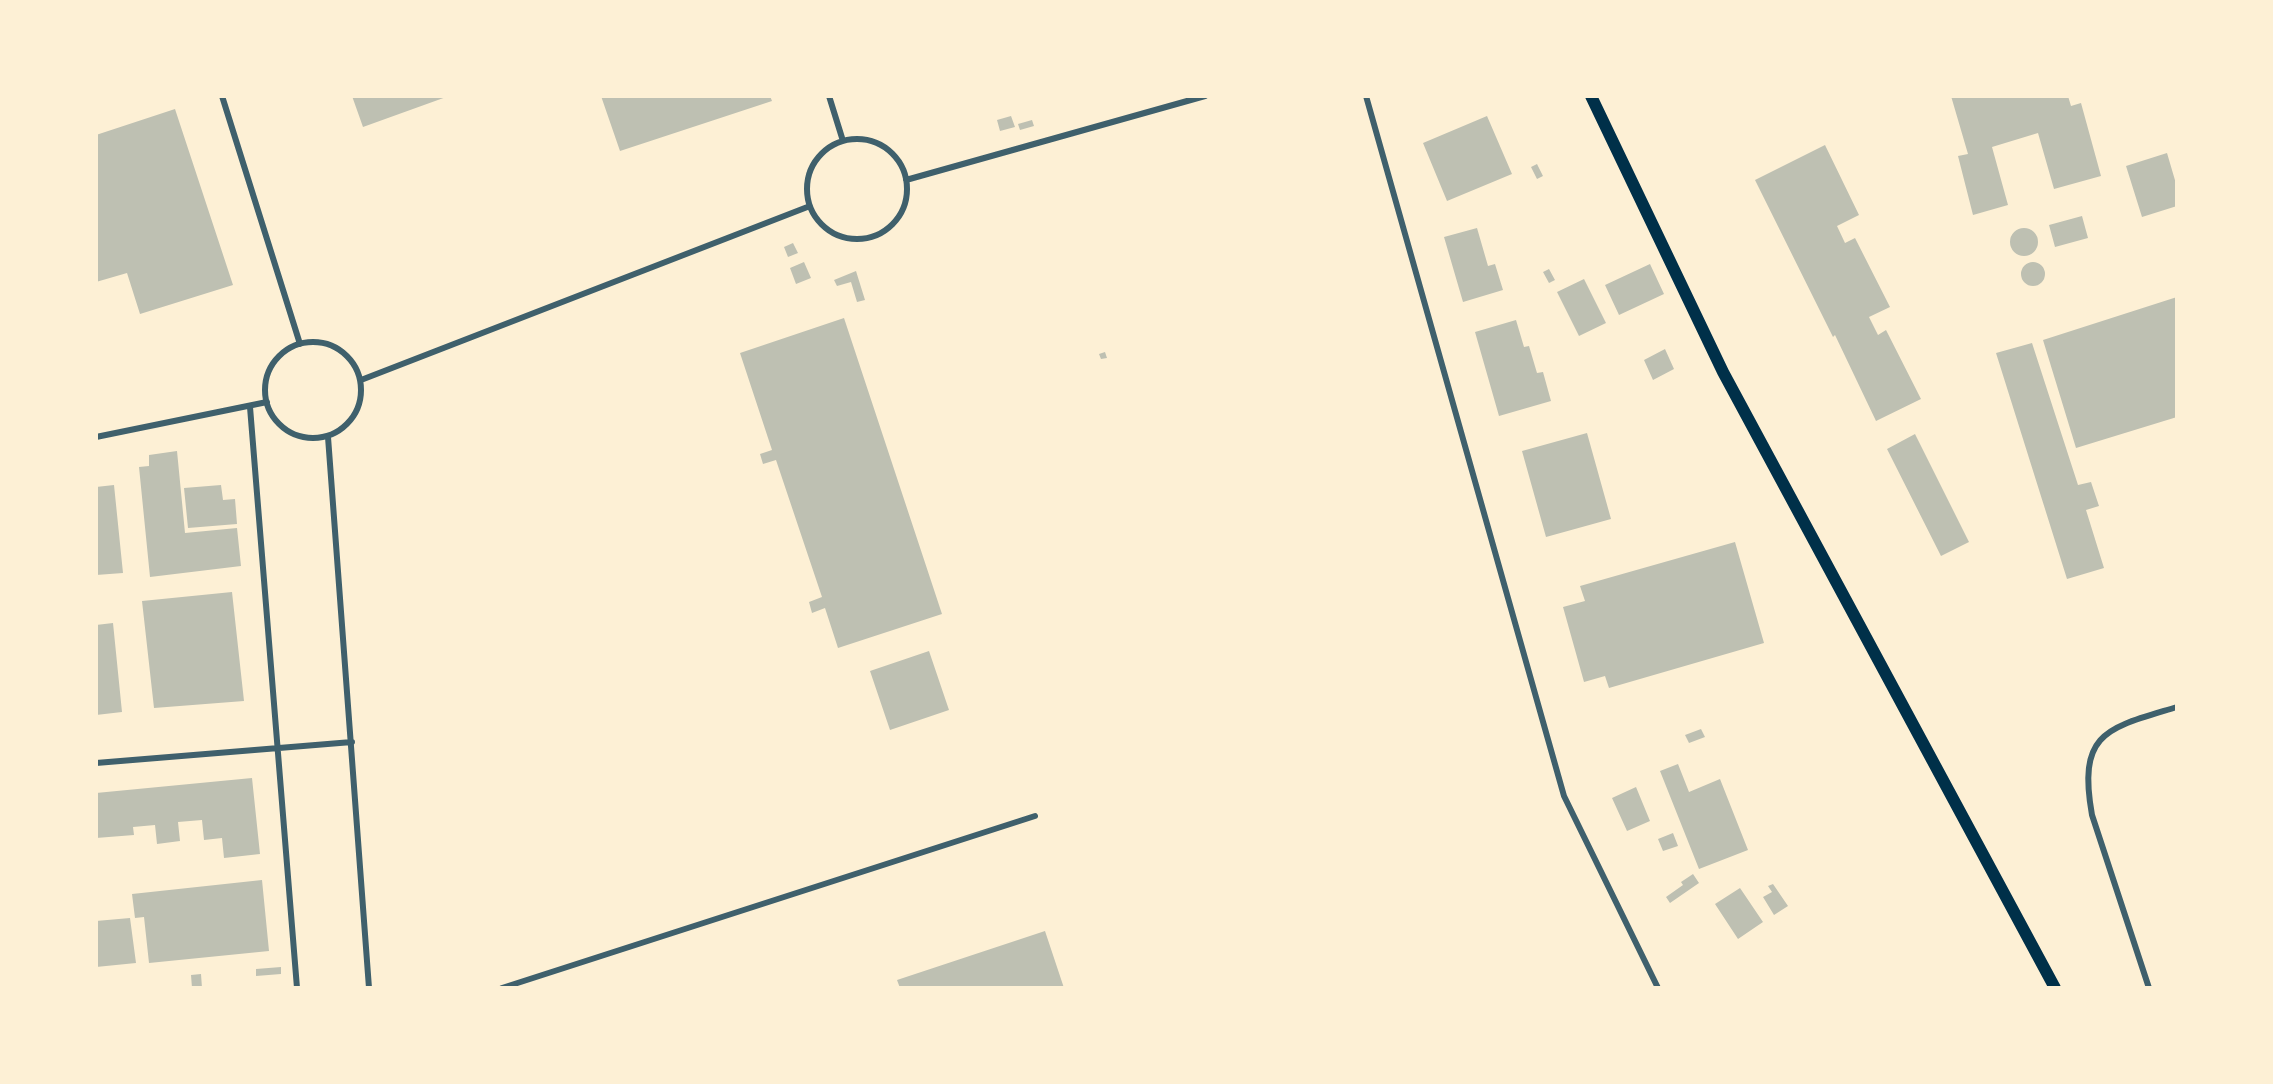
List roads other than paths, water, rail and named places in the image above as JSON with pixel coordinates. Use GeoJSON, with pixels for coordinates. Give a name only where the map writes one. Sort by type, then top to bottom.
{"type":"FeatureCollection","features":[{"type":"Feature","properties":{"kind":"main road"},"geometry":{"type":"LineString","coordinates":[[1591,96],[1724,372],[2055,988]]}},
{"type":"Feature","properties":{"kind":"street"},"geometry":{"type":"LineString","coordinates":[[222,96],[300,344]]}},
{"type":"Feature","properties":{"kind":"street"},"geometry":{"type":"LineString","coordinates":[[829,96],[843,141]]}},
{"type":"Feature","properties":{"kind":"street"},"geometry":{"type":"LineString","coordinates":[[906,180],[1204,96]]}},
{"type":"Feature","properties":{"kind":"street"},"geometry":{"type":"LineString","coordinates":[[1366,96],[1564,796],[1658,988]]}},
{"type":"Feature","properties":{"kind":"street"},"geometry":{"type":"LineString","coordinates":[[843,141],[871,141],[883,147],[894,156],[906,180],[902,210],[894,222],[869,237],[855,239],[840,236],[822,224],[810,206],[807,190],[809,174],[816,159],[828,148],[843,141]]}},
{"type":"Feature","properties":{"kind":"street"},"geometry":{"type":"LineString","coordinates":[[361,380],[810,206]]}},
{"type":"Feature","properties":{"kind":"street"},"geometry":{"type":"LineString","coordinates":[[316,342],[331,345],[345,353],[355,366],[361,380],[362,396],[357,410],[349,423],[328,437],[308,438],[294,435],[272,416],[267,402],[265,387],[268,373],[276,360],[287,350],[300,344],[316,342]]}},
{"type":"Feature","properties":{"kind":"street"},"geometry":{"type":"LineString","coordinates":[[96,437],[267,402]]}},
{"type":"Feature","properties":{"kind":"street"},"geometry":{"type":"LineString","coordinates":[[250,406],[297,988]]}},
{"type":"Feature","properties":{"kind":"street"},"geometry":{"type":"LineString","coordinates":[[328,437],[369,988]]}},
{"type":"Feature","properties":{"kind":"street"},"geometry":{"type":"LineString","coordinates":[[2149,988],[2092,815],[2088,789],[2089,770],[2094,751],[2101,738],[2110,729],[2177,707]]}},
{"type":"Feature","properties":{"kind":"street"},"geometry":{"type":"LineString","coordinates":[[96,763],[352,742]]}},
{"type":"Feature","properties":{"kind":"street"},"geometry":{"type":"LineString","coordinates":[[502,988],[1035,816]]}}]}
